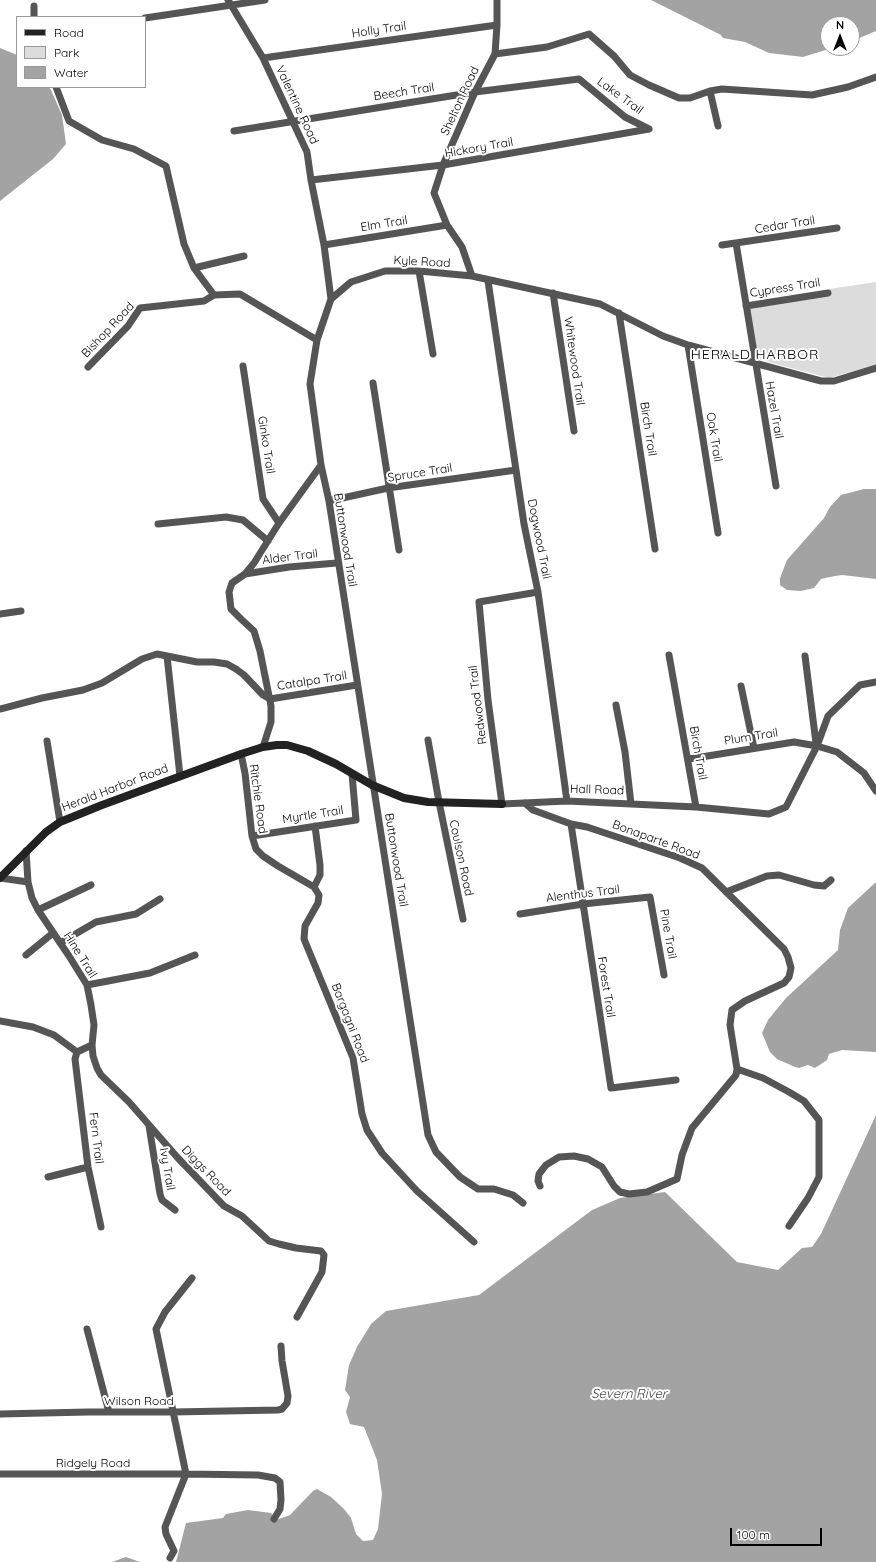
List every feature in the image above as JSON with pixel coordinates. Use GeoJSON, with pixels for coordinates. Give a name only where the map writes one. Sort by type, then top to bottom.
{"type":"FeatureCollection","features":[{"type":"Feature","properties":{"kind":"street"},"geometry":{"type":"LineString","coordinates":[[146,18],[229,3],[265,0]]}},
{"type":"Feature","properties":{"kind":"street"},"geometry":{"type":"LineString","coordinates":[[497,0],[498,25],[495,54],[547,47],[589,34],[614,56],[630,75],[679,98],[690,98],[710,91],[722,89],[812,95],[848,87],[876,77]]}},
{"type":"Feature","properties":{"kind":"street","name":"Valentine Road"},"geometry":{"type":"LineString","coordinates":[[229,3],[263,58],[307,152],[324,245],[331,299]]}},
{"type":"Feature","properties":{"kind":"street"},"geometry":{"type":"LineString","coordinates":[[34,6],[34,16]]}},
{"type":"Feature","properties":{"kind":"street","name":"Holly Trail"},"geometry":{"type":"LineString","coordinates":[[263,58],[498,25]]}},
{"type":"Feature","properties":{"kind":"street","name":"Shelton Road"},"geometry":{"type":"LineString","coordinates":[[472,276],[462,247],[447,225],[434,193],[443,165],[474,92],[495,54]]}},
{"type":"Feature","properties":{"kind":"street","name":"Beech Trail"},"geometry":{"type":"LineString","coordinates":[[234,131],[474,92],[579,79]]}},
{"type":"Feature","properties":{"kind":"street","name":"Lake Trail"},"geometry":{"type":"LineString","coordinates":[[579,79],[625,117],[650,129]]}},
{"type":"Feature","properties":{"kind":"street"},"geometry":{"type":"LineString","coordinates":[[56,88],[69,121],[102,140],[134,149],[166,166],[174,195],[184,244],[194,268],[214,295]]}},
{"type":"Feature","properties":{"kind":"street"},"geometry":{"type":"LineString","coordinates":[[710,91],[718,126]]}},
{"type":"Feature","properties":{"kind":"street","name":"Hickory Trail"},"geometry":{"type":"LineString","coordinates":[[311,180],[443,165],[650,129]]}},
{"type":"Feature","properties":{"kind":"street","name":"Elm Trail"},"geometry":{"type":"LineString","coordinates":[[324,245],[447,225]]}},
{"type":"Feature","properties":{"kind":"street","name":"Cedar Trail"},"geometry":{"type":"LineString","coordinates":[[722,245],[837,228]]}},
{"type":"Feature","properties":{"kind":"street","name":"Hazel Trail"},"geometry":{"type":"LineString","coordinates":[[736,243],[776,486]]}},
{"type":"Feature","properties":{"kind":"street"},"geometry":{"type":"LineString","coordinates":[[194,268],[244,256]]}},
{"type":"Feature","properties":{"kind":"street","name":"Kyle Road"},"geometry":{"type":"LineString","coordinates":[[331,299],[351,282],[385,271],[419,271],[472,276],[488,281],[553,293],[600,304],[663,336],[688,345],[821,381],[834,381],[876,368]]}},
{"type":"Feature","properties":{"kind":"street"},"geometry":{"type":"LineString","coordinates":[[419,271],[433,354]]}},
{"type":"Feature","properties":{"kind":"street","name":"Dogwood Trail"},"geometry":{"type":"LineString","coordinates":[[488,281],[524,524],[538,592],[567,801]]}},
{"type":"Feature","properties":{"kind":"street","name":"Whitewood Trail"},"geometry":{"type":"LineString","coordinates":[[553,293],[574,431]]}},
{"type":"Feature","properties":{"kind":"street","name":"Cypress Trail"},"geometry":{"type":"LineString","coordinates":[[746,306],[828,293]]}},
{"type":"Feature","properties":{"kind":"street","name":"Bishop Road"},"geometry":{"type":"LineString","coordinates":[[88,367],[128,326],[140,308],[204,301],[214,295],[240,294],[317,340]]}},
{"type":"Feature","properties":{"kind":"street"},"geometry":{"type":"LineString","coordinates":[[259,748],[271,722],[270,699],[260,651],[254,631],[231,609],[229,592],[232,583],[245,574],[254,563],[278,523],[321,466],[310,384],[317,340],[331,299]]}},
{"type":"Feature","properties":{"kind":"street","name":"Birch Trail"},"geometry":{"type":"LineString","coordinates":[[619,313],[655,549]]}},
{"type":"Feature","properties":{"kind":"street","name":"Oak Trail"},"geometry":{"type":"LineString","coordinates":[[688,345],[718,533]]}},
{"type":"Feature","properties":{"kind":"street","name":"Ginko Trail"},"geometry":{"type":"LineString","coordinates":[[243,366],[263,499],[278,523]]}},
{"type":"Feature","properties":{"kind":"street"},"geometry":{"type":"LineString","coordinates":[[372,383],[399,550]]}},
{"type":"Feature","properties":{"kind":"street","name":"Buttonwood Trail"},"geometry":{"type":"LineString","coordinates":[[321,466],[328,501],[430,1143],[441,1158],[460,1177],[478,1189],[494,1189],[512,1196],[523,1203]]}},
{"type":"Feature","properties":{"kind":"street","name":"Spruce Trail"},"geometry":{"type":"LineString","coordinates":[[328,501],[388,488],[516,470]]}},
{"type":"Feature","properties":{"kind":"street"},"geometry":{"type":"LineString","coordinates":[[158,524],[226,517],[243,520],[268,541]]}},
{"type":"Feature","properties":{"kind":"street","name":"Alder Trail"},"geometry":{"type":"LineString","coordinates":[[245,574],[289,567],[337,563]]}},
{"type":"Feature","properties":{"kind":"street","name":"Redwood Trail"},"geometry":{"type":"LineString","coordinates":[[502,804],[488,700],[479,602],[538,592]]}},
{"type":"Feature","properties":{"kind":"street"},"geometry":{"type":"LineString","coordinates":[[0,614],[21,611]]}},
{"type":"Feature","properties":{"kind":"street"},"geometry":{"type":"LineString","coordinates":[[0,709],[42,698],[83,690],[102,683],[142,658],[157,654],[197,662],[227,664],[244,675],[263,695],[270,699]]}},
{"type":"Feature","properties":{"kind":"street","name":"Birch Trail"},"geometry":{"type":"LineString","coordinates":[[669,655],[696,807]]}},
{"type":"Feature","properties":{"kind":"street"},"geometry":{"type":"LineString","coordinates":[[167,656],[180,776]]}},
{"type":"Feature","properties":{"kind":"street"},"geometry":{"type":"LineString","coordinates":[[806,656],[817,746]]}},
{"type":"Feature","properties":{"kind":"street","name":"Hall Road"},"geometry":{"type":"LineString","coordinates":[[259,748],[287,745],[299,748],[336,764],[372,785],[404,798],[418,801],[502,804],[567,801],[696,807],[769,814],[786,807],[817,746],[828,716],[860,684],[876,682]]}},
{"type":"Feature","properties":{"kind":"street","name":"Catalpa Trail"},"geometry":{"type":"LineString","coordinates":[[270,699],[357,685]]}},
{"type":"Feature","properties":{"kind":"street"},"geometry":{"type":"LineString","coordinates":[[741,686],[754,748]]}},
{"type":"Feature","properties":{"kind":"street"},"geometry":{"type":"LineString","coordinates":[[616,706],[625,752],[631,804]]}},
{"type":"Feature","properties":{"kind":"street","name":"Coulson Road"},"geometry":{"type":"LineString","coordinates":[[428,740],[438,802],[463,919]]}},
{"type":"Feature","properties":{"kind":"street"},"geometry":{"type":"LineString","coordinates":[[47,741],[60,822]]}},
{"type":"Feature","properties":{"kind":"street","name":"Plum Trail"},"geometry":{"type":"LineString","coordinates":[[688,759],[794,742],[817,746],[837,752],[864,773],[876,791]]}},
{"type":"Feature","properties":{"kind":"street","name":"Herald Harbor Road"},"geometry":{"type":"LineString","coordinates":[[0,878],[46,832],[60,822],[102,805],[259,748]]}},
{"type":"Feature","properties":{"kind":"street","name":"Ritchie Road"},"geometry":{"type":"LineString","coordinates":[[241,754],[245,773],[252,836],[256,849],[260,854],[278,866],[314,887]]}},
{"type":"Feature","properties":{"kind":"street","name":"Myrtle Trail"},"geometry":{"type":"LineString","coordinates":[[252,836],[356,820],[352,774]]}},
{"type":"Feature","properties":{"kind":"street","name":"Bonaparte Road"},"geometry":{"type":"LineString","coordinates":[[525,803],[533,810],[571,824],[586,827],[680,858],[702,868],[784,949],[791,964],[791,972],[788,980],[735,1007],[731,1014],[730,1031],[737,1069]]}},
{"type":"Feature","properties":{"kind":"street","name":"Forest Trail"},"geometry":{"type":"LineString","coordinates":[[571,824],[611,1088],[676,1080]]}},
{"type":"Feature","properties":{"kind":"street","name":"Bargagni Road"},"geometry":{"type":"LineString","coordinates":[[315,826],[320,874],[314,887],[318,891],[319,898],[306,926],[304,939],[353,1058],[362,1114],[367,1130],[382,1153],[417,1191],[474,1242]]}},
{"type":"Feature","properties":{"kind":"street","name":"Hine Trail"},"geometry":{"type":"LineString","coordinates":[[26,851],[28,882],[38,910],[87,985],[94,1025],[92,1045]]}},
{"type":"Feature","properties":{"kind":"street"},"geometry":{"type":"LineString","coordinates":[[726,892],[767,876],[779,875],[814,885],[824,886],[831,880]]}},
{"type":"Feature","properties":{"kind":"street"},"geometry":{"type":"LineString","coordinates":[[0,878],[28,882]]}},
{"type":"Feature","properties":{"kind":"street"},"geometry":{"type":"LineString","coordinates":[[38,910],[91,885]]}},
{"type":"Feature","properties":{"kind":"street","name":"Alenthus Trail"},"geometry":{"type":"LineString","coordinates":[[520,914],[583,904],[650,897]]}},
{"type":"Feature","properties":{"kind":"street","name":"Pine Trail"},"geometry":{"type":"LineString","coordinates":[[650,897],[664,975]]}},
{"type":"Feature","properties":{"kind":"street"},"geometry":{"type":"LineString","coordinates":[[60,943],[96,922],[136,914],[160,899]]}},
{"type":"Feature","properties":{"kind":"street"},"geometry":{"type":"LineString","coordinates":[[26,955],[53,933]]}},
{"type":"Feature","properties":{"kind":"street"},"geometry":{"type":"LineString","coordinates":[[87,985],[150,974],[195,955]]}},
{"type":"Feature","properties":{"kind":"street"},"geometry":{"type":"LineString","coordinates":[[0,1021],[33,1027],[54,1035],[77,1052],[92,1045]]}},
{"type":"Feature","properties":{"kind":"street","name":"Diggs Road"},"geometry":{"type":"LineString","coordinates":[[92,1045],[97,1068],[101,1075],[129,1102],[218,1201],[242,1216],[269,1241],[296,1248],[321,1251],[324,1255],[322,1272],[297,1317]]}},
{"type":"Feature","properties":{"kind":"street","name":"Fern Trail"},"geometry":{"type":"LineString","coordinates":[[77,1052],[74,1059],[88,1167],[101,1227]]}},
{"type":"Feature","properties":{"kind":"street"},"geometry":{"type":"LineString","coordinates":[[540,1186],[538,1174],[546,1165],[559,1156],[574,1156],[588,1159],[602,1167],[614,1186],[620,1192],[629,1194],[647,1192],[677,1179],[682,1155],[692,1128],[733,1080],[737,1069],[763,1078],[804,1101],[819,1120],[819,1177],[808,1198],[789,1226]]}},
{"type":"Feature","properties":{"kind":"street","name":"Ivy Trail"},"geometry":{"type":"LineString","coordinates":[[149,1126],[160,1194],[162,1200],[175,1210]]}},
{"type":"Feature","properties":{"kind":"street"},"geometry":{"type":"LineString","coordinates":[[48,1177],[88,1167]]}},
{"type":"Feature","properties":{"kind":"street"},"geometry":{"type":"LineString","coordinates":[[170,1558],[174,1551],[166,1534],[165,1527],[186,1474],[156,1329],[165,1312],[192,1278]]}},
{"type":"Feature","properties":{"kind":"street"},"geometry":{"type":"LineString","coordinates":[[87,1330],[109,1412]]}},
{"type":"Feature","properties":{"kind":"street","name":"Wilson Road"},"geometry":{"type":"LineString","coordinates":[[0,1414],[278,1410],[282,1409],[287,1403],[288,1396],[281,1346]]}},
{"type":"Feature","properties":{"kind":"street","name":"Ridgely Road"},"geometry":{"type":"LineString","coordinates":[[0,1474],[258,1475],[275,1478],[280,1482],[282,1500],[280,1509],[274,1519]]}},
{"type":"Feature","properties":{"kind":"green space"},"geometry":{"type":"Polygon","coordinates":[[[876,282],[876,365],[829,378],[757,359],[749,308],[830,295],[829,289],[876,282]]]}},
{"type":"Feature","properties":{"kind":"water"},"geometry":{"type":"Polygon","coordinates":[[[651,0],[876,0],[876,31],[860,38],[860,16],[820,16],[820,52],[803,57],[769,53],[745,42],[723,38],[721,35],[651,0]]]}},
{"type":"Feature","properties":{"kind":"water"},"geometry":{"type":"Polygon","coordinates":[[[0,48],[16,55],[16,88],[50,88],[62,115],[66,144],[53,159],[0,201],[0,48]]]}},
{"type":"Feature","properties":{"kind":"water"},"geometry":{"type":"Polygon","coordinates":[[[864,489],[876,489],[876,579],[842,575],[835,576],[821,579],[814,588],[801,591],[787,590],[780,585],[780,578],[787,560],[824,518],[830,507],[841,495],[864,489]]]}},
{"type":"Feature","properties":{"kind":"water"},"geometry":{"type":"Polygon","coordinates":[[[876,882],[876,1052],[842,1050],[829,1054],[827,1060],[815,1068],[808,1065],[799,1068],[777,1059],[770,1052],[762,1033],[768,1020],[786,998],[838,950],[840,930],[848,908],[876,882]]]}},
{"type":"Feature","properties":{"kind":"water","name":"Severn River"},"geometry":{"type":"Polygon","coordinates":[[[876,1115],[876,1562],[176,1562],[186,1523],[223,1518],[226,1514],[248,1510],[271,1513],[276,1520],[290,1515],[313,1491],[317,1489],[331,1497],[344,1509],[351,1518],[356,1534],[363,1541],[373,1540],[378,1529],[382,1494],[377,1460],[364,1427],[350,1424],[346,1412],[350,1397],[345,1390],[349,1365],[357,1347],[371,1324],[386,1311],[479,1295],[592,1210],[620,1198],[665,1192],[737,1262],[778,1270],[802,1248],[812,1247],[821,1234],[876,1115]]]}},
{"type":"Feature","properties":{"kind":"water"},"geometry":{"type":"Polygon","coordinates":[[[126,1557],[140,1562],[112,1562],[126,1557]]]}},
{"type":"Feature","properties":{"kind":"district","name":"HERALD HARBOR"},"geometry":{"type":"Point","coordinates":[755,355]}}]}
